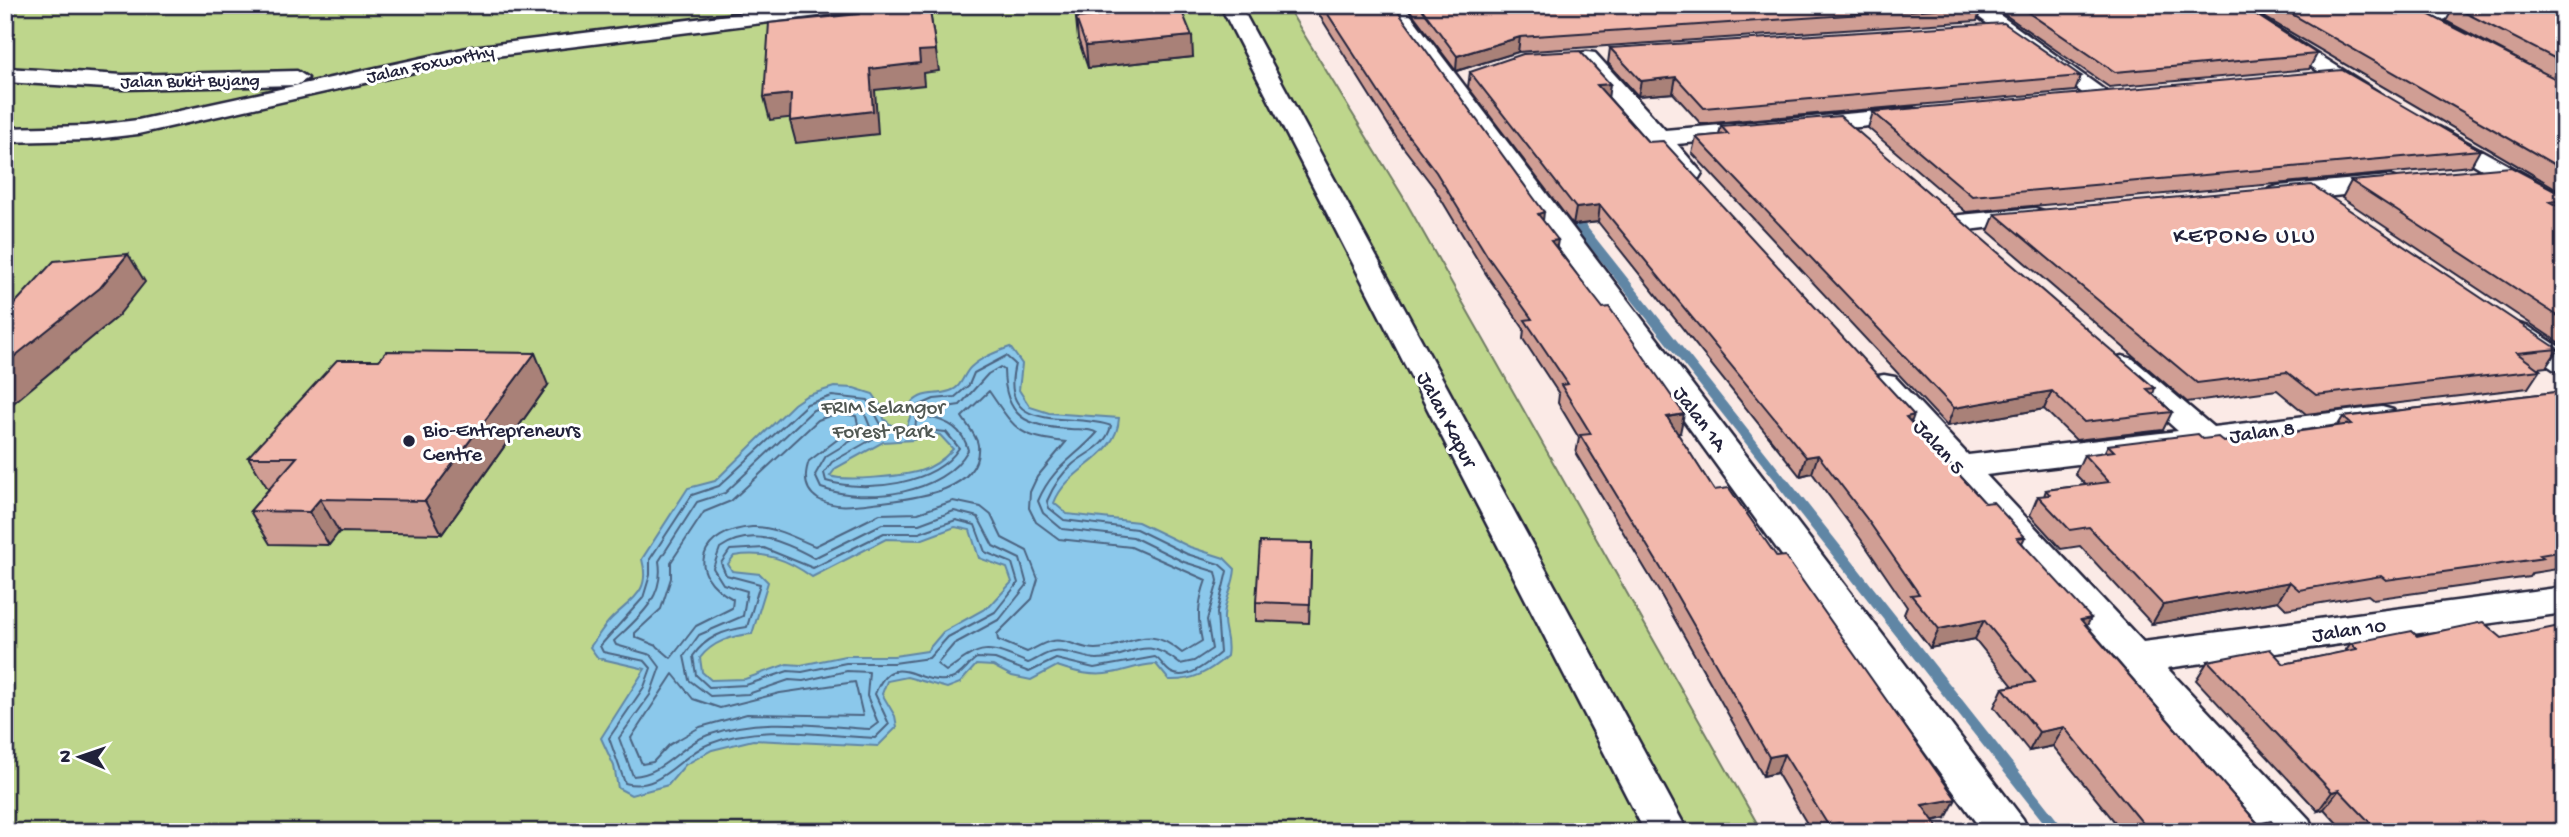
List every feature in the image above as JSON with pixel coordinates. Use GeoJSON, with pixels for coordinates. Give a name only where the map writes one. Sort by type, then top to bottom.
{"type":"FeatureCollection","features":[{"type":"Feature","properties":{"kind":"street","name":"Jalan Foxworthy"},"geometry":{"type":"LineString","coordinates":[[5,135],[87,133],[138,127],[511,46],[858,5]]}},
{"type":"Feature","properties":{"kind":"street","name":"Jalan Kapur"},"geometry":{"type":"LineString","coordinates":[[1230,5],[1667,832]]}},
{"type":"Feature","properties":{"kind":"street","name":"Jalan 1A"},"geometry":{"type":"LineString","coordinates":[[1392,5],[1462,79],[2008,832]]}},
{"type":"Feature","properties":{"kind":"street"},"geometry":{"type":"LineString","coordinates":[[1972,5],[2103,97]]}},
{"type":"Feature","properties":{"kind":"street"},"geometry":{"type":"LineString","coordinates":[[2225,5],[2387,104]]}},
{"type":"Feature","properties":{"kind":"street"},"geometry":{"type":"LineString","coordinates":[[2393,5],[2454,37]]}},
{"type":"Feature","properties":{"kind":"street"},"geometry":{"type":"LineString","coordinates":[[2417,18],[2494,5]]}},
{"type":"Feature","properties":{"kind":"street"},"geometry":{"type":"LineString","coordinates":[[1977,30],[2005,29]]}},
{"type":"Feature","properties":{"kind":"street"},"geometry":{"type":"LineString","coordinates":[[1588,57],[1715,200]]}},
{"type":"Feature","properties":{"kind":"street","name":"Jalan Bukit Bujang"},"geometry":{"type":"LineString","coordinates":[[5,75],[123,82],[376,74]]}},
{"type":"Feature","properties":{"kind":"street"},"geometry":{"type":"LineString","coordinates":[[2297,80],[2339,76]]}},
{"type":"Feature","properties":{"kind":"street"},"geometry":{"type":"LineString","coordinates":[[2062,101],[2131,95]]}},
{"type":"Feature","properties":{"kind":"street"},"geometry":{"type":"LineString","coordinates":[[1659,138],[1938,112]]}},
{"type":"Feature","properties":{"kind":"street"},"geometry":{"type":"LineString","coordinates":[[1842,121],[1871,147]]}},
{"type":"Feature","properties":{"kind":"street"},"geometry":{"type":"LineString","coordinates":[[2423,124],[2564,206]]}},
{"type":"Feature","properties":{"kind":"street"},"geometry":{"type":"LineString","coordinates":[[2466,177],[2506,173]]}},
{"type":"Feature","properties":{"kind":"street"},"geometry":{"type":"LineString","coordinates":[[2255,196],[2414,181]]}},
{"type":"Feature","properties":{"kind":"street"},"geometry":{"type":"LineString","coordinates":[[2309,191],[2343,215]]}},
{"type":"Feature","properties":{"kind":"street"},"geometry":{"type":"LineString","coordinates":[[1990,250],[1950,215],[2053,215]]}},
{"type":"Feature","properties":{"kind":"street"},"geometry":{"type":"LineString","coordinates":[[2494,316],[2564,363]]}},
{"type":"Feature","properties":{"kind":"street"},"geometry":{"type":"LineString","coordinates":[[2103,349],[2206,438]]}},
{"type":"Feature","properties":{"kind":"street","name":"Jalan 5"},"geometry":{"type":"LineString","coordinates":[[1866,364],[2294,832]]}},
{"type":"Feature","properties":{"kind":"street","name":"Jalan 8"},"geometry":{"type":"LineString","coordinates":[[1960,467],[2412,413]]}},
{"type":"Feature","properties":{"kind":"street","name":"Jalan 10"},"geometry":{"type":"LineString","coordinates":[[2134,658],[2564,600]]}},
{"type":"Feature","properties":{"kind":"green space","name":"FRIM Selangor Forest Park"},"geometry":{"type":"Polygon","coordinates":[[[5,5],[1286,5],[1402,195],[1762,832],[5,832],[5,5]]]}},
{"type":"Feature","properties":{"kind":"water"},"geometry":{"type":"Polygon","coordinates":[[[1010,347],[1022,364],[1019,390],[1030,407],[1049,413],[1119,418],[1110,444],[1069,480],[1054,503],[1067,514],[1138,522],[1190,547],[1224,558],[1235,569],[1224,611],[1227,656],[1200,674],[1178,680],[1169,680],[1156,664],[1098,674],[1057,666],[1031,680],[1012,676],[993,666],[976,665],[960,683],[947,688],[907,677],[887,681],[882,694],[895,716],[897,727],[878,746],[753,740],[712,750],[685,765],[668,785],[631,795],[618,788],[614,766],[601,738],[645,669],[598,658],[590,647],[608,622],[641,588],[644,580],[642,559],[688,488],[715,481],[794,404],[806,396],[834,387],[854,388],[873,394],[881,406],[884,419],[891,425],[907,426],[911,414],[910,404],[916,399],[954,389],[975,363],[1010,347]],[[930,433],[913,440],[883,442],[836,468],[830,476],[875,478],[925,469],[953,449],[940,435],[930,433]],[[955,527],[920,540],[886,539],[812,577],[794,565],[775,558],[734,556],[728,564],[732,571],[760,574],[768,582],[752,634],[730,638],[705,652],[700,658],[702,672],[711,680],[745,679],[787,664],[801,665],[845,656],[894,656],[927,651],[943,632],[990,606],[1012,582],[1007,568],[979,558],[970,530],[955,527]]]}},
{"type":"Feature","properties":{"kind":"building"},"geometry":{"type":"Polygon","coordinates":[[[859,5],[929,5],[936,50],[919,51],[920,63],[870,69],[873,111],[790,121],[791,94],[764,97],[769,23],[859,14],[859,5]]]}},
{"type":"Feature","properties":{"kind":"building"},"geometry":{"type":"Polygon","coordinates":[[[1102,5],[1175,5],[1181,9],[1192,36],[1086,46],[1076,18],[1107,15],[1102,5]]]}},
{"type":"Feature","properties":{"kind":"building"},"geometry":{"type":"Polygon","coordinates":[[[1322,5],[1393,5],[1544,212],[1538,214],[1558,240],[1551,241],[1603,308],[1609,307],[1684,414],[1667,417],[1714,490],[1729,488],[1777,557],[1785,556],[1956,799],[1922,805],[1941,832],[1845,832],[1839,823],[1828,825],[1784,754],[1769,757],[1665,575],[1580,435],[1591,434],[1561,385],[1568,384],[1525,320],[1532,319],[1488,257],[1436,172],[1398,122],[1322,5]]]}},
{"type":"Feature","properties":{"kind":"building"},"geometry":{"type":"Polygon","coordinates":[[[1419,5],[1982,6],[1520,37],[1457,56],[1419,5]]]}},
{"type":"Feature","properties":{"kind":"building"},"geometry":{"type":"Polygon","coordinates":[[[2017,5],[2241,5],[2317,54],[2115,72],[2017,5]]]}},
{"type":"Feature","properties":{"kind":"building"},"geometry":{"type":"Polygon","coordinates":[[[2276,5],[2410,5],[2564,83],[2564,170],[2276,5]]]}},
{"type":"Feature","properties":{"kind":"building"},"geometry":{"type":"Polygon","coordinates":[[[2564,5],[2564,63],[2454,7],[2564,5]]]}},
{"type":"Feature","properties":{"kind":"building"},"geometry":{"type":"Polygon","coordinates":[[[2004,23],[2081,76],[1704,108],[1676,77],[1641,81],[1610,48],[2004,23]]]}},
{"type":"Feature","properties":{"kind":"building"},"geometry":{"type":"Polygon","coordinates":[[[1580,51],[1610,84],[1597,85],[1648,142],[1663,141],[1914,415],[1906,417],[1985,503],[1993,502],[2025,537],[2017,538],[2091,618],[2081,620],[2258,824],[2271,821],[2280,832],[2150,832],[2064,727],[2039,732],[2003,688],[2035,682],[1984,620],[1939,629],[1911,595],[1919,594],[1867,519],[1818,455],[1806,457],[1600,205],[1576,208],[1470,72],[1523,54],[1580,51]]]}},
{"type":"Feature","properties":{"kind":"building"},"geometry":{"type":"Polygon","coordinates":[[[2342,70],[2480,150],[1972,196],[1873,112],[2342,70]]]}},
{"type":"Feature","properties":{"kind":"building"},"geometry":{"type":"Polygon","coordinates":[[[1840,116],[2155,388],[2147,389],[2172,412],[2084,422],[2052,391],[1954,408],[1696,137],[1728,134],[1721,126],[1840,116]]]}},
{"type":"Feature","properties":{"kind":"building"},"geometry":{"type":"Polygon","coordinates":[[[2511,167],[2564,195],[2564,200],[2550,202],[2563,209],[2558,210],[2564,213],[2564,320],[2351,181],[2511,167]]]}},
{"type":"Feature","properties":{"kind":"building"},"geometry":{"type":"Polygon","coordinates":[[[2312,185],[2558,349],[2517,353],[2540,370],[2316,395],[2287,372],[2197,383],[1995,214],[2312,185]]]}},
{"type":"Feature","properties":{"kind":"building"},"geometry":{"type":"Polygon","coordinates":[[[128,254],[100,288],[5,364],[5,314],[54,261],[128,254]]]}},
{"type":"Feature","properties":{"kind":"building","name":"Bio-Entrepreneurs Centre"},"geometry":{"type":"Polygon","coordinates":[[[387,351],[535,353],[425,501],[320,499],[309,512],[250,511],[297,457],[248,457],[337,360],[379,360],[387,351]]]}},
{"type":"Feature","properties":{"kind":"building"},"geometry":{"type":"Polygon","coordinates":[[[2564,391],[2564,551],[2540,555],[2544,558],[2386,580],[2381,576],[2299,590],[2290,582],[2163,605],[2089,527],[2070,530],[2038,496],[2050,495],[2046,490],[2109,482],[2084,455],[2114,451],[2108,445],[2198,434],[2203,439],[2218,437],[2224,442],[2351,424],[2343,417],[2564,391]]]}},
{"type":"Feature","properties":{"kind":"building"},"geometry":{"type":"Polygon","coordinates":[[[1260,542],[1312,543],[1310,604],[1256,602],[1260,542]]]}},
{"type":"Feature","properties":{"kind":"building"},"geometry":{"type":"Polygon","coordinates":[[[2483,622],[2502,638],[2564,625],[2564,832],[2379,832],[2339,790],[2332,792],[2208,661],[2270,649],[2284,664],[2357,649],[2351,643],[2412,631],[2417,636],[2483,622]]]}},
{"type":"Feature","properties":{"kind":"waterway"},"geometry":{"type":"LineString","coordinates":[[1571,215],[1785,485]]}},
{"type":"Feature","properties":{"kind":"waterway"},"geometry":{"type":"LineString","coordinates":[[1783,483],[2059,832]]}},
{"type":"Feature","properties":{"kind":"place","name":"Bio-Entrepreneurs Centre"},"geometry":{"type":"Point","coordinates":[409,441]}},
{"type":"Feature","properties":{"kind":"district","name":"KEPONG ULU"},"geometry":{"type":"Point","coordinates":[2245,234]}}]}
